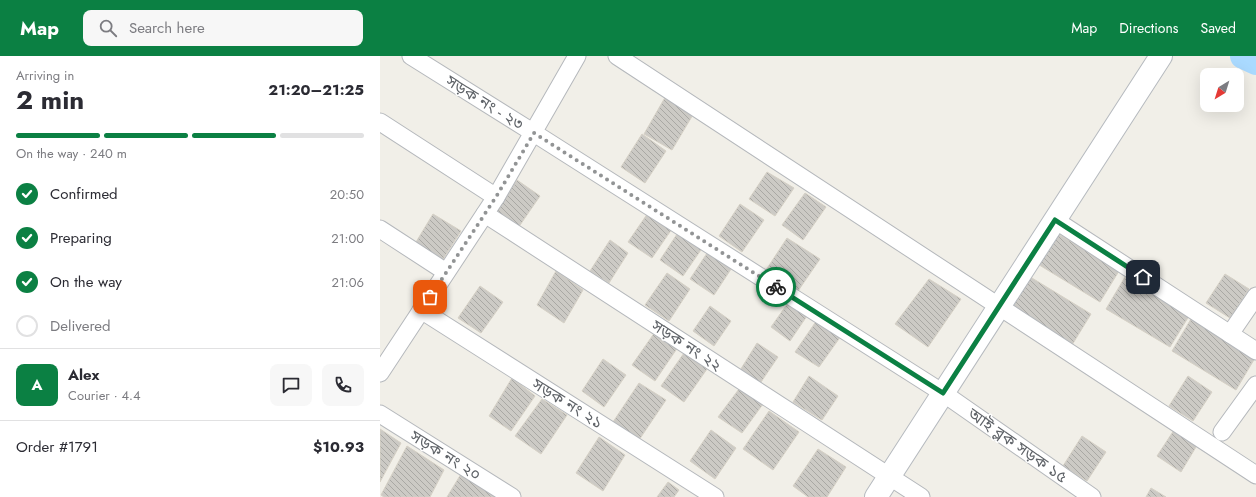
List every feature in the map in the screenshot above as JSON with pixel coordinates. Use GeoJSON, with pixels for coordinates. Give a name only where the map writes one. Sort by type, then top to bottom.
{"type":"FeatureCollection","features":[{"type":"Feature","properties":{"kind":"street","name":"সড়ক নং - ২৩"},"geometry":{"type":"LineString","coordinates":[[411,56],[943,393]]}},
{"type":"Feature","properties":{"kind":"street"},"geometry":{"type":"LineString","coordinates":[[382,364],[421,310],[496,197],[578,56]]}},
{"type":"Feature","properties":{"kind":"street"},"geometry":{"type":"LineString","coordinates":[[617,56],[1256,475]]}},
{"type":"Feature","properties":{"kind":"street"},"geometry":{"type":"LineString","coordinates":[[876,497],[1161,56]]}},
{"type":"Feature","properties":{"kind":"street"},"geometry":{"type":"LineString","coordinates":[[380,122],[496,197]]}},
{"type":"Feature","properties":{"kind":"street","name":"সড়ক নং ২২"},"geometry":{"type":"LineString","coordinates":[[485,214],[922,497]]}},
{"type":"Feature","properties":{"kind":"street"},"geometry":{"type":"LineString","coordinates":[[1055,220],[1256,351]]}},
{"type":"Feature","properties":{"kind":"street"},"geometry":{"type":"LineString","coordinates":[[380,229],[446,272]]}},
{"type":"Feature","properties":{"kind":"street"},"geometry":{"type":"LineString","coordinates":[[1230,334],[1256,296]]}},
{"type":"Feature","properties":{"kind":"street","name":"সড়ক নং ২১"},"geometry":{"type":"LineString","coordinates":[[421,310],[715,497]]}},
{"type":"Feature","properties":{"kind":"street"},"geometry":{"type":"LineString","coordinates":[[1222,432],[1256,385]]}},
{"type":"Feature","properties":{"kind":"street","name":"আই ব্লক সড়ক ১৫"},"geometry":{"type":"LineString","coordinates":[[943,393],[1092,497]]}},
{"type":"Feature","properties":{"kind":"street","name":"সড়ক নং ২০"},"geometry":{"type":"LineString","coordinates":[[380,414],[512,497]]}},
{"type":"Feature","properties":{"kind":"building"},"geometry":{"type":"Polygon","coordinates":[[[667,94],[694,113],[672,150],[644,134],[667,94]]]}},
{"type":"Feature","properties":{"kind":"building"},"geometry":{"type":"Polygon","coordinates":[[[642,134],[666,151],[645,183],[621,167],[642,134]]]}},
{"type":"Feature","properties":{"kind":"building"},"geometry":{"type":"Polygon","coordinates":[[[767,172],[794,188],[775,216],[749,199],[767,172]]]}},
{"type":"Feature","properties":{"kind":"building"},"geometry":{"type":"Polygon","coordinates":[[[517,180],[540,196],[518,228],[496,212],[517,180]]]}},
{"type":"Feature","properties":{"kind":"building"},"geometry":{"type":"Polygon","coordinates":[[[805,193],[826,207],[803,240],[782,225],[805,193]]]}},
{"type":"Feature","properties":{"kind":"building"},"geometry":{"type":"Polygon","coordinates":[[[740,204],[764,220],[742,252],[719,236],[740,204]]]}},
{"type":"Feature","properties":{"kind":"building"},"geometry":{"type":"Polygon","coordinates":[[[650,210],[674,226],[652,258],[628,242],[650,210]]]}},
{"type":"Feature","properties":{"kind":"building"},"geometry":{"type":"Polygon","coordinates":[[[433,214],[461,231],[440,264],[413,247],[433,214]]]}},
{"type":"Feature","properties":{"kind":"building"},"geometry":{"type":"Polygon","coordinates":[[[681,228],[705,244],[683,276],[660,260],[681,228]]]}},
{"type":"Feature","properties":{"kind":"building"},"geometry":{"type":"Polygon","coordinates":[[[1055,232],[1119,271],[1100,302],[1036,263],[1055,232]]]}},
{"type":"Feature","properties":{"kind":"building"},"geometry":{"type":"Polygon","coordinates":[[[787,238],[820,259],[798,291],[766,270],[787,238]]]}},
{"type":"Feature","properties":{"kind":"building"},"geometry":{"type":"Polygon","coordinates":[[[610,240],[628,253],[609,283],[590,271],[610,240]]]}},
{"type":"Feature","properties":{"kind":"building"},"geometry":{"type":"Polygon","coordinates":[[[711,247],[735,263],[714,295],[690,279],[711,247]]]}},
{"type":"Feature","properties":{"kind":"building"},"geometry":{"type":"Polygon","coordinates":[[[556,271],[583,290],[564,323],[537,305],[556,271]]]}},
{"type":"Feature","properties":{"kind":"building"},"geometry":{"type":"Polygon","coordinates":[[[667,273],[690,289],[669,321],[645,305],[667,273]]]}},
{"type":"Feature","properties":{"kind":"building"},"geometry":{"type":"Polygon","coordinates":[[[1225,274],[1249,289],[1230,318],[1206,303],[1225,274]]]}},
{"type":"Feature","properties":{"kind":"building"},"geometry":{"type":"Polygon","coordinates":[[[1027,275],[1091,314],[1072,345],[1008,307],[1027,275]]]}},
{"type":"Feature","properties":{"kind":"building"},"geometry":{"type":"Polygon","coordinates":[[[1125,277],[1189,316],[1170,347],[1106,309],[1125,277]]]}},
{"type":"Feature","properties":{"kind":"building"},"geometry":{"type":"Polygon","coordinates":[[[929,279],[961,299],[928,347],[895,324],[929,279]]]}},
{"type":"Feature","properties":{"kind":"building"},"geometry":{"type":"Polygon","coordinates":[[[480,286],[503,302],[481,333],[458,318],[480,286]]]}},
{"type":"Feature","properties":{"kind":"building"},"geometry":{"type":"Polygon","coordinates":[[[790,300],[809,313],[790,341],[771,327],[790,300]]]}},
{"type":"Feature","properties":{"kind":"building"},"geometry":{"type":"Polygon","coordinates":[[[710,306],[731,321],[714,346],[693,331],[710,306]]]}},
{"type":"Feature","properties":{"kind":"building"},"geometry":{"type":"Polygon","coordinates":[[[1191,319],[1255,358],[1236,390],[1172,351],[1191,319]]]}},
{"type":"Feature","properties":{"kind":"building"},"geometry":{"type":"Polygon","coordinates":[[[817,320],[841,336],[819,367],[795,352],[817,320]]]}},
{"type":"Feature","properties":{"kind":"building"},"geometry":{"type":"Polygon","coordinates":[[[655,332],[678,347],[655,381],[632,365],[655,332]]]}},
{"type":"Feature","properties":{"kind":"building"},"geometry":{"type":"Polygon","coordinates":[[[757,343],[778,357],[759,385],[739,372],[757,343]]]}},
{"type":"Feature","properties":{"kind":"building"},"geometry":{"type":"Polygon","coordinates":[[[684,353],[707,369],[684,402],[661,386],[684,353]]]}},
{"type":"Feature","properties":{"kind":"building"},"geometry":{"type":"Polygon","coordinates":[[[603,359],[626,375],[604,407],[582,391],[603,359]]]}},
{"type":"Feature","properties":{"kind":"building"},"geometry":{"type":"Polygon","coordinates":[[[809,376],[838,396],[822,420],[793,402],[809,376]]]}},
{"type":"Feature","properties":{"kind":"building"},"geometry":{"type":"Polygon","coordinates":[[[1188,376],[1212,392],[1193,421],[1169,406],[1188,376]]]}},
{"type":"Feature","properties":{"kind":"building"},"geometry":{"type":"Polygon","coordinates":[[[512,378],[535,396],[511,431],[489,416],[512,378]]]}},
{"type":"Feature","properties":{"kind":"building"},"geometry":{"type":"Polygon","coordinates":[[[639,383],[666,400],[639,440],[613,422],[639,383]]]}},
{"type":"Feature","properties":{"kind":"building"},"geometry":{"type":"Polygon","coordinates":[[[739,389],[763,404],[742,433],[718,417],[739,389]]]}},
{"type":"Feature","properties":{"kind":"building"},"geometry":{"type":"Polygon","coordinates":[[[542,399],[567,415],[541,454],[515,436],[542,399]]]}},
{"type":"Feature","properties":{"kind":"building"},"geometry":{"type":"Polygon","coordinates":[[[769,411],[799,432],[773,470],[743,449],[769,411]]]}},
{"type":"Feature","properties":{"kind":"building"},"geometry":{"type":"Polygon","coordinates":[[[1176,427],[1199,442],[1181,472],[1157,456],[1176,427]]]}},
{"type":"Feature","properties":{"kind":"building"},"geometry":{"type":"Polygon","coordinates":[[[380,429],[401,443],[380,482],[380,429]]]}},
{"type":"Feature","properties":{"kind":"building"},"geometry":{"type":"Polygon","coordinates":[[[711,430],[736,448],[715,479],[690,461],[711,430]]]}},
{"type":"Feature","properties":{"kind":"building"},"geometry":{"type":"Polygon","coordinates":[[[1082,436],[1106,452],[1087,481],[1063,466],[1082,436]]]}},
{"type":"Feature","properties":{"kind":"building"},"geometry":{"type":"Polygon","coordinates":[[[599,437],[625,455],[603,491],[576,473],[599,437]]]}},
{"type":"Feature","properties":{"kind":"building"},"geometry":{"type":"Polygon","coordinates":[[[407,446],[444,470],[430,497],[384,497],[381,495],[407,446]]]}},
{"type":"Feature","properties":{"kind":"building"},"geometry":{"type":"Polygon","coordinates":[[[818,449],[846,467],[827,497],[808,497],[793,486],[818,449]]]}},
{"type":"Feature","properties":{"kind":"building"},"geometry":{"type":"Polygon","coordinates":[[[461,474],[496,497],[447,497],[461,474]]]}},
{"type":"Feature","properties":{"kind":"building"},"geometry":{"type":"Polygon","coordinates":[[[668,482],[679,490],[674,497],[657,497],[668,482]]]}},
{"type":"Feature","properties":{"kind":"building"},"geometry":{"type":"Polygon","coordinates":[[[1151,488],[1166,497],[1146,497],[1151,488]]]}},
{"type":"Feature","properties":{"kind":"waterway"},"geometry":{"type":"LineString","coordinates":[[1243,56],[1256,62]]}},
{"type":"Feature","properties":{"kind":"way so far"},"geometry":{"type":"LineString","coordinates":[[430,297],[496,197],[534,133],[776,287]]}},
{"type":"Feature","properties":{"kind":"route"},"geometry":{"type":"LineString","coordinates":[[776,287],[943,393],[1055,220],[1143,277]]}}]}
